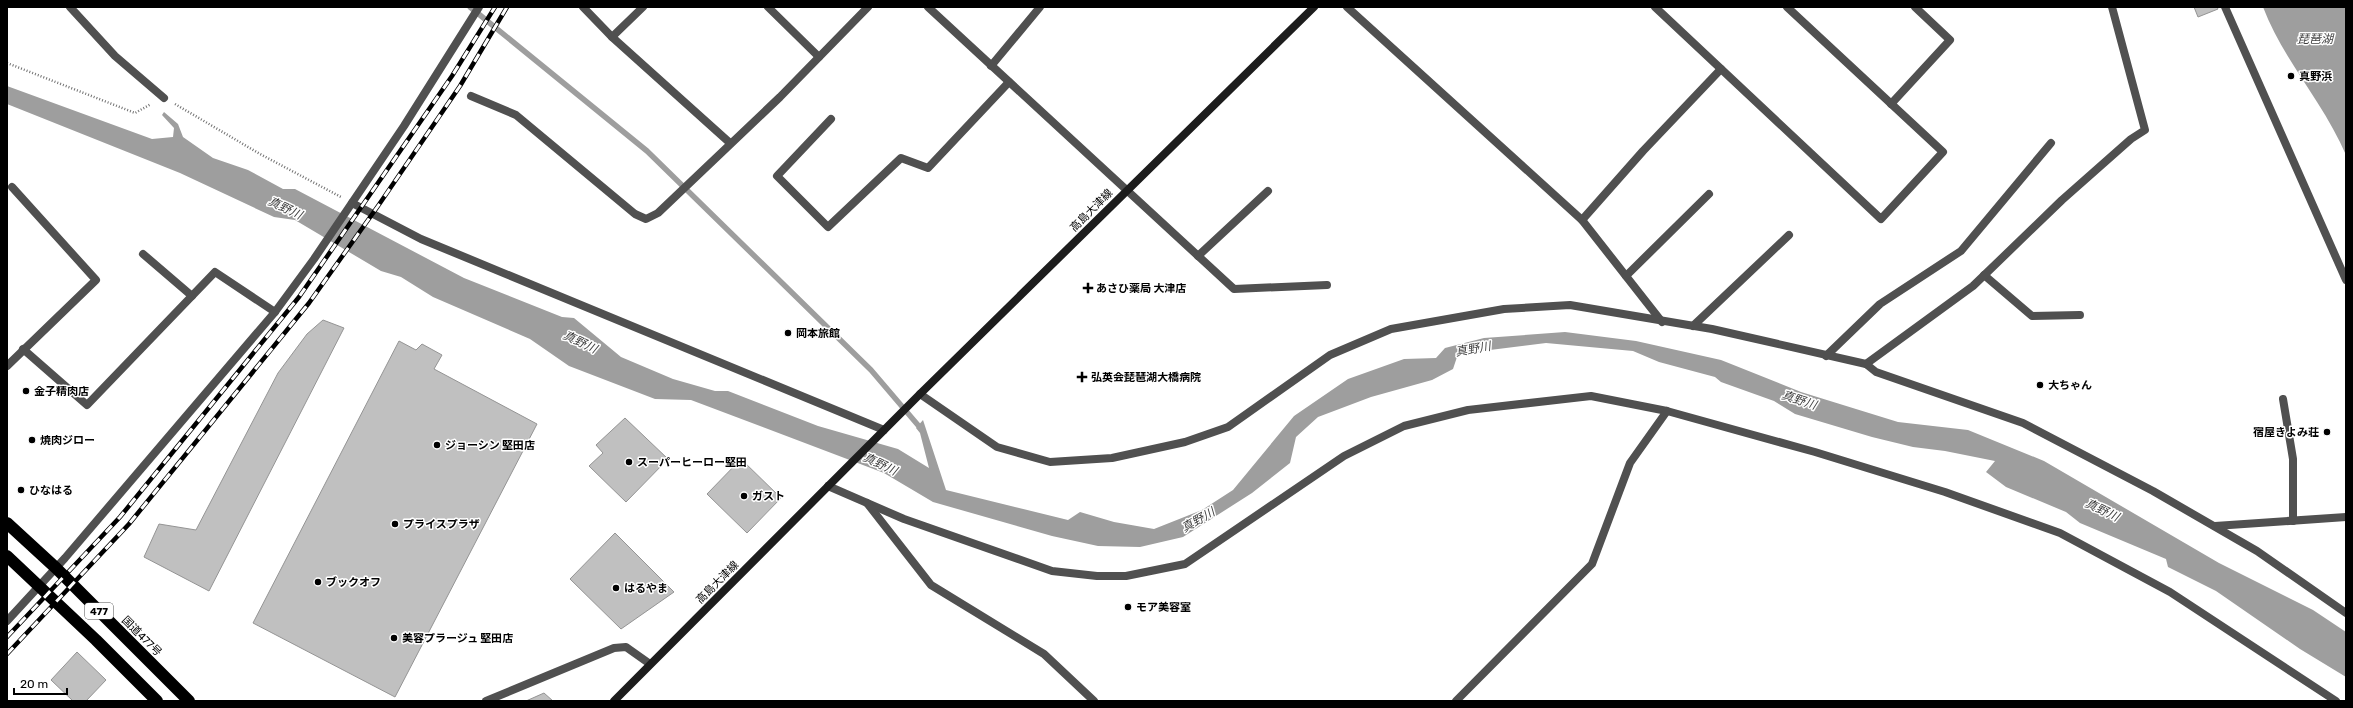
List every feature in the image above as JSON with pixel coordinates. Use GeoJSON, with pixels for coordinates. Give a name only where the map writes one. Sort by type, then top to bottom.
{"type":"FeatureCollection","features":[{"type":"Feature","properties":{"kind":"highway","name":"国道477号"},"geometry":{"type":"LineString","coordinates":[[7,523],[56,568],[189,701]]}},
{"type":"Feature","properties":{"kind":"highway","name":"477"},"geometry":{"type":"LineString","coordinates":[[7,556],[157,701]]}},
{"type":"Feature","properties":{"kind":"main road","name":"高島大津線"},"geometry":{"type":"LineString","coordinates":[[614,701],[835,478],[1314,7]]}},
{"type":"Feature","properties":{"kind":"street"},"geometry":{"type":"LineString","coordinates":[[70,7],[115,56],[164,98]]}},
{"type":"Feature","properties":{"kind":"street"},"geometry":{"type":"LineString","coordinates":[[7,621],[56,568],[275,312],[314,259],[404,126],[479,7]]}},
{"type":"Feature","properties":{"kind":"street"},"geometry":{"type":"LineString","coordinates":[[583,7],[612,38],[730,143]]}},
{"type":"Feature","properties":{"kind":"street"},"geometry":{"type":"LineString","coordinates":[[612,38],[643,7]]}},
{"type":"Feature","properties":{"kind":"street"},"geometry":{"type":"LineString","coordinates":[[768,7],[819,57]]}},
{"type":"Feature","properties":{"kind":"street"},"geometry":{"type":"LineString","coordinates":[[471,96],[516,115],[635,214],[646,219],[658,213],[819,57],[868,7]]}},
{"type":"Feature","properties":{"kind":"street"},"geometry":{"type":"LineString","coordinates":[[928,7],[1234,289],[1327,285]]}},
{"type":"Feature","properties":{"kind":"street"},"geometry":{"type":"LineString","coordinates":[[991,66],[1040,7]]}},
{"type":"Feature","properties":{"kind":"street"},"geometry":{"type":"LineString","coordinates":[[1347,7],[1582,220],[1662,322]]}},
{"type":"Feature","properties":{"kind":"street"},"geometry":{"type":"LineString","coordinates":[[1655,7],[1881,219],[1942,152],[1787,7]]}},
{"type":"Feature","properties":{"kind":"street"},"geometry":{"type":"LineString","coordinates":[[1891,104],[1950,40],[1915,7]]}},
{"type":"Feature","properties":{"kind":"street"},"geometry":{"type":"LineString","coordinates":[[1866,364],[1973,286],[2062,200],[2131,139],[2145,130],[2112,7]]}},
{"type":"Feature","properties":{"kind":"street"},"geometry":{"type":"LineString","coordinates":[[2225,7],[2346,280]]}},
{"type":"Feature","properties":{"kind":"street"},"geometry":{"type":"LineString","coordinates":[[1582,220],[1643,150],[1721,69]]}},
{"type":"Feature","properties":{"kind":"street"},"geometry":{"type":"LineString","coordinates":[[831,119],[777,176],[828,227],[902,158],[928,168],[1009,82]]}},
{"type":"Feature","properties":{"kind":"street"},"geometry":{"type":"LineString","coordinates":[[1826,356],[1880,304],[1961,251],[2051,143]]}},
{"type":"Feature","properties":{"kind":"street"},"geometry":{"type":"LineString","coordinates":[[7,366],[96,280],[12,187]]}},
{"type":"Feature","properties":{"kind":"street"},"geometry":{"type":"LineString","coordinates":[[1198,256],[1268,191]]}},
{"type":"Feature","properties":{"kind":"street"},"geometry":{"type":"LineString","coordinates":[[1626,276],[1709,194]]}},
{"type":"Feature","properties":{"kind":"street"},"geometry":{"type":"LineString","coordinates":[[352,203],[421,239],[884,430]]}},
{"type":"Feature","properties":{"kind":"street"},"geometry":{"type":"LineString","coordinates":[[1693,326],[1789,235]]}},
{"type":"Feature","properties":{"kind":"street"},"geometry":{"type":"LineString","coordinates":[[143,254],[192,296]]}},
{"type":"Feature","properties":{"kind":"street"},"geometry":{"type":"LineString","coordinates":[[23,349],[88,405],[215,272],[275,312]]}},
{"type":"Feature","properties":{"kind":"street"},"geometry":{"type":"LineString","coordinates":[[1984,275],[2032,316],[2080,315]]}},
{"type":"Feature","properties":{"kind":"street"},"geometry":{"type":"LineString","coordinates":[[920,394],[997,447],[1050,462],[1112,458],[1185,442],[1228,427],[1330,355],[1391,330],[1504,309],[1570,305],[1662,322],[1693,326],[1779,343],[1826,356],[1866,364],[1876,372],[2023,423],[2153,491],[2257,551],[2346,613]]}},
{"type":"Feature","properties":{"kind":"street"},"geometry":{"type":"LineString","coordinates":[[828,486],[904,519],[1052,571],[1097,576],[1126,576],[1185,564],[1222,541],[1344,456],[1404,426],[1468,410],[1540,400],[1591,396],[1667,411],[1815,452],[1945,492],[2060,533],[2170,592],[2336,701]]}},
{"type":"Feature","properties":{"kind":"street"},"geometry":{"type":"LineString","coordinates":[[2283,399],[2293,459],[2293,521]]}},
{"type":"Feature","properties":{"kind":"street"},"geometry":{"type":"LineString","coordinates":[[1456,701],[1592,564],[1630,463],[1667,411]]}},
{"type":"Feature","properties":{"kind":"street"},"geometry":{"type":"LineString","coordinates":[[866,502],[931,585],[1044,654],[1094,701]]}},
{"type":"Feature","properties":{"kind":"street"},"geometry":{"type":"LineString","coordinates":[[2214,526],[2346,517]]}},
{"type":"Feature","properties":{"kind":"street"},"geometry":{"type":"LineString","coordinates":[[486,701],[614,648],[626,647],[650,664]]}},
{"type":"Feature","properties":{"kind":"path"},"geometry":{"type":"LineString","coordinates":[[7,63],[135,113],[164,98],[260,154],[352,203]]}},
{"type":"Feature","properties":{"kind":"water","name":"琵琶湖"},"geometry":{"type":"Polygon","coordinates":[[[2263,7],[2346,7],[2346,155],[2327,117],[2281,45],[2263,7]]]}},
{"type":"Feature","properties":{"kind":"water","name":"真野川"},"geometry":{"type":"Polygon","coordinates":[[[7,86],[152,139],[173,137],[174,128],[162,115],[164,112],[178,124],[183,137],[213,158],[248,170],[283,189],[295,189],[464,278],[562,317],[574,318],[621,357],[673,379],[715,391],[728,391],[818,426],[898,449],[929,468],[920,433],[916,428],[923,420],[946,490],[1068,520],[1080,512],[1114,522],[1154,529],[1202,510],[1233,490],[1294,416],[1348,379],[1404,359],[1436,358],[1445,348],[1484,338],[1565,332],[1636,341],[1721,360],[1801,392],[1898,422],[1968,430],[2044,461],[2219,563],[2313,610],[2346,632],[2346,677],[2300,649],[2216,591],[2168,567],[2166,559],[2080,523],[2066,512],[2006,487],[1986,472],[1995,461],[1945,451],[1913,447],[1872,437],[1795,414],[1774,401],[1721,382],[1715,377],[1659,362],[1633,351],[1546,343],[1458,354],[1453,369],[1432,380],[1371,397],[1318,417],[1296,437],[1290,463],[1252,493],[1183,537],[1140,547],[1098,546],[1052,536],[933,502],[884,473],[691,400],[655,399],[569,366],[530,339],[433,297],[401,277],[381,271],[295,220],[274,217],[180,173],[7,104],[7,86]]]}},
{"type":"Feature","properties":{"kind":"building"},"geometry":{"type":"Polygon","coordinates":[[[2194,7],[2217,7],[2218,9],[2198,17],[2194,7]]]}},
{"type":"Feature","properties":{"kind":"building"},"geometry":{"type":"Polygon","coordinates":[[[323,320],[344,328],[209,591],[144,557],[159,524],[196,530],[278,373],[307,334],[323,320]]]}},
{"type":"Feature","properties":{"kind":"building","name":"プライスプラザ"},"geometry":{"type":"Polygon","coordinates":[[[399,341],[416,350],[422,344],[442,355],[434,369],[537,424],[395,697],[253,623],[399,341]]]}},
{"type":"Feature","properties":{"kind":"building","name":"スーパーヒーロー堅田"},"geometry":{"type":"Polygon","coordinates":[[[625,418],[668,459],[626,502],[589,466],[603,453],[596,445],[625,418]]]}},
{"type":"Feature","properties":{"kind":"building","name":"ガスト"},"geometry":{"type":"Polygon","coordinates":[[[741,459],[781,498],[747,533],[707,494],[741,459]]]}},
{"type":"Feature","properties":{"kind":"building"},"geometry":{"type":"Polygon","coordinates":[[[615,533],[674,592],[621,629],[570,579],[615,533]]]}},
{"type":"Feature","properties":{"kind":"building"},"geometry":{"type":"Polygon","coordinates":[[[77,652],[106,680],[86,701],[73,701],[51,680],[77,652]]]}},
{"type":"Feature","properties":{"kind":"building"},"geometry":{"type":"Polygon","coordinates":[[[544,693],[553,701],[526,701],[544,693]]]}},
{"type":"Feature","properties":{"kind":"waterway"},"geometry":{"type":"LineString","coordinates":[[470,7],[647,151],[871,370],[923,431]]}},
{"type":"Feature","properties":{"kind":"railway"},"geometry":{"type":"LineString","coordinates":[[7,637],[120,517],[299,297],[452,76],[495,7]]}},
{"type":"Feature","properties":{"kind":"railway"},"geometry":{"type":"LineString","coordinates":[[7,654],[129,524],[309,303],[378,206],[460,86],[507,7]]}},
{"type":"Feature","properties":{"kind":"place","name":"真野浜"},"geometry":{"type":"Point","coordinates":[2291,76]}},
{"type":"Feature","properties":{"kind":"place","name":"あさひ薬局 大津店"},"geometry":{"type":"Point","coordinates":[1088,288]}},
{"type":"Feature","properties":{"kind":"place","name":"岡本旅館"},"geometry":{"type":"Point","coordinates":[788,333]}},
{"type":"Feature","properties":{"kind":"place","name":"弘英会琵琶湖大橋病院"},"geometry":{"type":"Point","coordinates":[1082,377]}},
{"type":"Feature","properties":{"kind":"place","name":"大ちゃん"},"geometry":{"type":"Point","coordinates":[2040,385]}},
{"type":"Feature","properties":{"kind":"place","name":"金子精肉店"},"geometry":{"type":"Point","coordinates":[26,391]}},
{"type":"Feature","properties":{"kind":"place","name":"宿屋きよみ荘"},"geometry":{"type":"Point","coordinates":[2327,432]}},
{"type":"Feature","properties":{"kind":"place","name":"焼肉ジロー"},"geometry":{"type":"Point","coordinates":[32,440]}},
{"type":"Feature","properties":{"kind":"place","name":"ジョーシン 堅田店"},"geometry":{"type":"Point","coordinates":[437,445]}},
{"type":"Feature","properties":{"kind":"place","name":"スーパーヒーロー堅田"},"geometry":{"type":"Point","coordinates":[629,462]}},
{"type":"Feature","properties":{"kind":"place","name":"ひなはる"},"geometry":{"type":"Point","coordinates":[21,490]}},
{"type":"Feature","properties":{"kind":"place","name":"ガスト"},"geometry":{"type":"Point","coordinates":[744,496]}},
{"type":"Feature","properties":{"kind":"place","name":"プライスプラザ"},"geometry":{"type":"Point","coordinates":[395,524]}},
{"type":"Feature","properties":{"kind":"place","name":"ブックオフ"},"geometry":{"type":"Point","coordinates":[318,582]}},
{"type":"Feature","properties":{"kind":"place","name":"はるやま"},"geometry":{"type":"Point","coordinates":[616,588]}},
{"type":"Feature","properties":{"kind":"place","name":"モア美容室"},"geometry":{"type":"Point","coordinates":[1128,607]}},
{"type":"Feature","properties":{"kind":"place","name":"美容プラージュ 堅田店"},"geometry":{"type":"Point","coordinates":[394,638]}}]}
